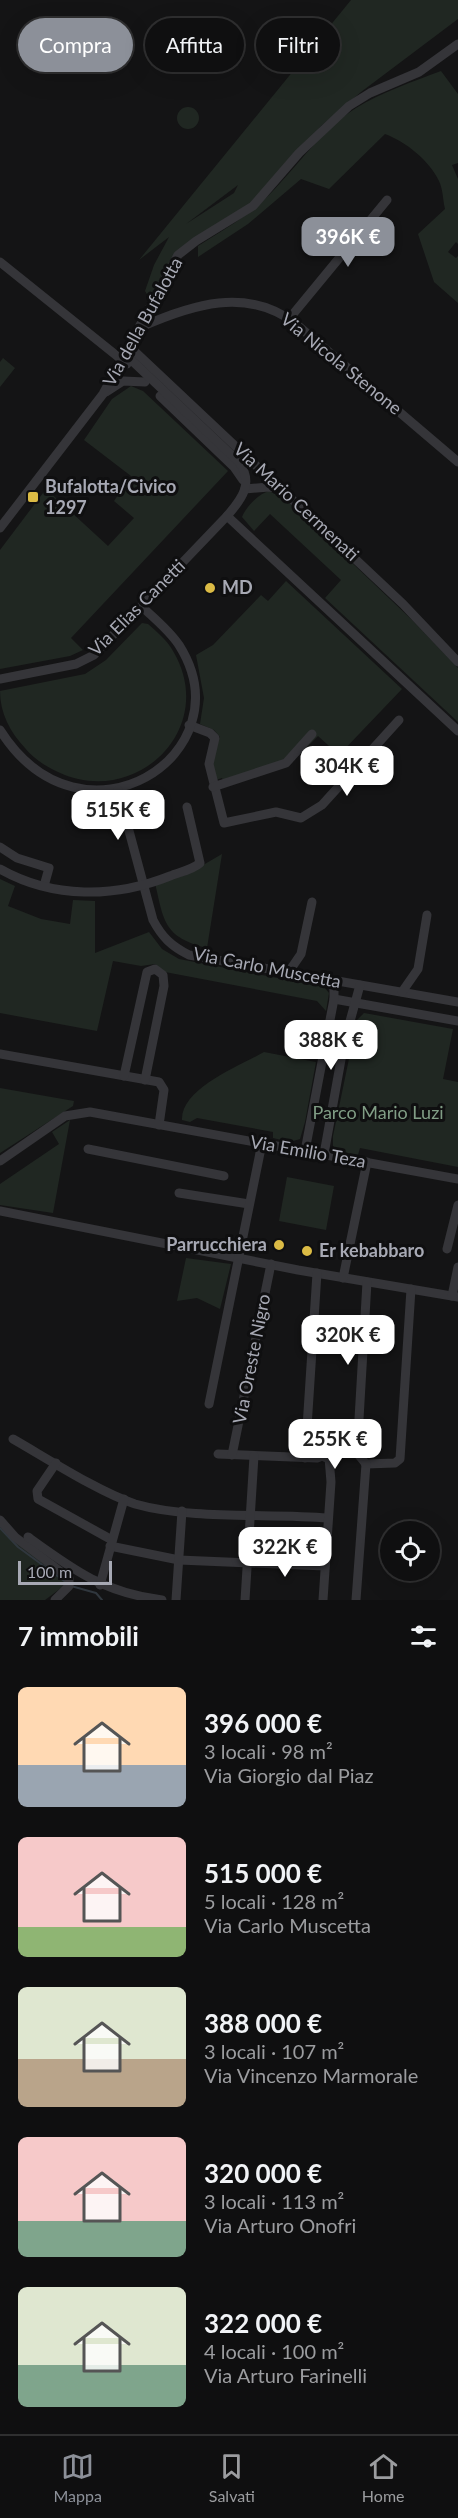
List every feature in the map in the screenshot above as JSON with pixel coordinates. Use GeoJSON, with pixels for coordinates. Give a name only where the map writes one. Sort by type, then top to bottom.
{"type":"FeatureCollection","features":[{"type":"Feature","properties":{"kind":"street","name":"Via della Bufalotta"},"geometry":{"type":"LineString","coordinates":[[0,528],[103,394],[141,327],[168,270],[182,252],[253,206],[299,153],[349,106],[366,95],[419,72],[458,44]]}},
{"type":"Feature","properties":{"kind":"street"},"geometry":{"type":"LineString","coordinates":[[289,319],[387,200]]}},
{"type":"Feature","properties":{"kind":"street"},"geometry":{"type":"LineString","coordinates":[[0,262],[126,354],[237,470],[245,489]]}},
{"type":"Feature","properties":{"kind":"street","name":"Via Nicola Stenone"},"geometry":{"type":"LineString","coordinates":[[141,327],[183,309],[222,302],[256,305],[289,319],[458,462]]}},
{"type":"Feature","properties":{"kind":"street"},"geometry":{"type":"LineString","coordinates":[[126,354],[145,382],[241,464],[247,480],[245,489]]}},
{"type":"Feature","properties":{"kind":"street","name":"Via Mario Cermenati"},"geometry":{"type":"LineString","coordinates":[[126,354],[266,473],[403,604],[458,662]]}},
{"type":"Feature","properties":{"kind":"street"},"geometry":{"type":"LineString","coordinates":[[103,394],[123,381],[145,382]]}},
{"type":"Feature","properties":{"kind":"street"},"geometry":{"type":"LineString","coordinates":[[241,464],[257,465]]}},
{"type":"Feature","properties":{"kind":"street"},"geometry":{"type":"LineString","coordinates":[[258,487],[266,473]]}},
{"type":"Feature","properties":{"kind":"street"},"geometry":{"type":"LineString","coordinates":[[245,489],[258,487],[282,489]]}},
{"type":"Feature","properties":{"kind":"street","name":"Via Elias Canetti"},"geometry":{"type":"LineString","coordinates":[[0,679],[82,662],[100,650],[227,516],[240,501],[245,489]]}},
{"type":"Feature","properties":{"kind":"street"},"geometry":{"type":"LineString","coordinates":[[227,516],[458,730]]}},
{"type":"Feature","properties":{"kind":"street"},"geometry":{"type":"LineString","coordinates":[[0,730],[22,758],[49,777],[82,790],[118,790],[140,782],[161,767],[178,749],[189,725],[194,696],[186,660],[172,635],[141,606]]}},
{"type":"Feature","properties":{"kind":"street"},"geometry":{"type":"LineString","coordinates":[[189,725],[210,733],[215,738],[209,764],[224,823],[276,812],[301,818],[322,805],[399,720]]}},
{"type":"Feature","properties":{"kind":"street"},"geometry":{"type":"LineString","coordinates":[[213,787],[286,763],[312,734]]}},
{"type":"Feature","properties":{"kind":"street","name":"Via Carlo Muscetta"},"geometry":{"type":"LineString","coordinates":[[118,790],[153,920],[161,935],[177,949],[189,955],[458,1002]]}},
{"type":"Feature","properties":{"kind":"street"},"geometry":{"type":"LineString","coordinates":[[0,869],[44,886],[104,893],[144,886],[200,863],[187,807]]}},
{"type":"Feature","properties":{"kind":"street"},"geometry":{"type":"LineString","coordinates":[[0,847],[17,858],[49,868],[44,886]]}},
{"type":"Feature","properties":{"kind":"street"},"geometry":{"type":"LineString","coordinates":[[288,973],[301,954],[312,902]]}},
{"type":"Feature","properties":{"kind":"street"},"geometry":{"type":"LineString","coordinates":[[402,992],[418,969],[427,915]]}},
{"type":"Feature","properties":{"kind":"street"},"geometry":{"type":"LineString","coordinates":[[124,1076],[142,989],[147,972],[155,969],[163,975],[164,986],[145,1080]]}},
{"type":"Feature","properties":{"kind":"street"},"geometry":{"type":"LineString","coordinates":[[305,1151],[334,999],[334,989],[328,980]]}},
{"type":"Feature","properties":{"kind":"street"},"geometry":{"type":"LineString","coordinates":[[334,999],[338,990],[347,983],[354,1003]]}},
{"type":"Feature","properties":{"kind":"street"},"geometry":{"type":"LineString","coordinates":[[324,1154],[344,1047],[360,985]]}},
{"type":"Feature","properties":{"kind":"street"},"geometry":{"type":"LineString","coordinates":[[334,999],[458,1021]]}},
{"type":"Feature","properties":{"kind":"street"},"geometry":{"type":"LineString","coordinates":[[327,1042],[333,1048],[344,1047]]}},
{"type":"Feature","properties":{"kind":"street"},"geometry":{"type":"LineString","coordinates":[[0,1054],[162,1085],[159,1125]]}},
{"type":"Feature","properties":{"kind":"street"},"geometry":{"type":"LineString","coordinates":[[317,1088],[327,1084],[333,1086],[335,1092]]}},
{"type":"Feature","properties":{"kind":"street","name":"Via Emilio Teza"},"geometry":{"type":"LineString","coordinates":[[0,1161],[65,1116],[78,1112],[458,1179]]}},
{"type":"Feature","properties":{"kind":"street"},"geometry":{"type":"LineString","coordinates":[[209,1404],[262,1143]]}},
{"type":"Feature","properties":{"kind":"street"},"geometry":{"type":"LineString","coordinates":[[88,1149],[224,1176]]}},
{"type":"Feature","properties":{"kind":"street"},"geometry":{"type":"LineString","coordinates":[[343,1278],[368,1162]]}},
{"type":"Feature","properties":{"kind":"street"},"geometry":{"type":"LineString","coordinates":[[179,1193],[249,1204]]}},
{"type":"Feature","properties":{"kind":"street"},"geometry":{"type":"LineString","coordinates":[[447,1249],[458,1205]]}},
{"type":"Feature","properties":{"kind":"street"},"geometry":{"type":"LineString","coordinates":[[0,1211],[343,1278],[455,1296],[458,1267]]}},
{"type":"Feature","properties":{"kind":"street","name":"Via Oreste Nigro"},"geometry":{"type":"LineString","coordinates":[[232,1455],[271,1264]]}},
{"type":"Feature","properties":{"kind":"street"},"geometry":{"type":"LineString","coordinates":[[305,1458],[317,1273]]}},
{"type":"Feature","properties":{"kind":"street"},"geometry":{"type":"LineString","coordinates":[[356,1600],[366,1464],[357,1453],[367,1282]]}},
{"type":"Feature","properties":{"kind":"street"},"geometry":{"type":"LineString","coordinates":[[366,1464],[395,1463],[401,1458],[411,1289]]}},
{"type":"Feature","properties":{"kind":"street"},"geometry":{"type":"LineString","coordinates":[[13,1439],[124,1499],[144,1506],[182,1511],[328,1518]]}},
{"type":"Feature","properties":{"kind":"street"},"geometry":{"type":"LineString","coordinates":[[218,1454],[305,1458],[357,1453]]}},
{"type":"Feature","properties":{"kind":"street"},"geometry":{"type":"LineString","coordinates":[[323,1600],[331,1467],[328,1455]]}},
{"type":"Feature","properties":{"kind":"street"},"geometry":{"type":"LineString","coordinates":[[245,1600],[254,1456]]}},
{"type":"Feature","properties":{"kind":"street"},"geometry":{"type":"LineString","coordinates":[[56,1463],[37,1491],[38,1499],[111,1543],[179,1560],[325,1566]]}},
{"type":"Feature","properties":{"kind":"street"},"geometry":{"type":"LineString","coordinates":[[100,1585],[124,1499]]}},
{"type":"Feature","properties":{"kind":"street"},"geometry":{"type":"LineString","coordinates":[[176,1600],[182,1511]]}},
{"type":"Feature","properties":{"kind":"street"},"geometry":{"type":"LineString","coordinates":[[0,1520],[15,1537],[65,1568],[100,1585],[162,1600]]}},
{"type":"Feature","properties":{"kind":"street"},"geometry":{"type":"LineString","coordinates":[[28,1537],[65,1568],[70,1583],[58,1599]]}},
{"type":"Feature","properties":{"kind":"green space"},"geometry":{"type":"Polygon","coordinates":[[[351,0],[458,0],[458,19],[361,92],[321,126],[253,204],[179,250],[161,276],[150,299],[145,291],[154,265],[169,237],[139,260],[292,72],[340,72],[340,18],[336,18],[351,0]],[[238,185],[186,224],[234,193],[238,185]]]}},
{"type":"Feature","properties":{"kind":"green space"},"geometry":{"type":"Polygon","coordinates":[[[441,71],[458,94],[458,163],[452,165],[458,179],[458,244],[456,242],[448,252],[456,258],[458,256],[458,303],[434,282],[418,234],[445,209],[439,181],[435,173],[416,153],[385,134],[329,189],[301,179],[248,224],[198,257],[198,246],[235,223],[261,203],[321,137],[344,117],[376,97],[441,71]]]}},
{"type":"Feature","properties":{"kind":"green space"},"geometry":{"type":"Polygon","coordinates":[[[184,107],[192,107],[199,114],[199,122],[192,129],[184,129],[177,122],[177,114],[184,107]]]}},
{"type":"Feature","properties":{"kind":"green space"},"geometry":{"type":"Polygon","coordinates":[[[3,358],[15,368],[0,387],[0,362],[3,358]]]}},
{"type":"Feature","properties":{"kind":"green space"},"geometry":{"type":"Polygon","coordinates":[[[131,386],[143,391],[228,471],[71,638],[83,650],[70,656],[0,669],[0,550],[46,489],[108,546],[134,518],[114,501],[131,476],[84,440],[112,399],[131,386]]]}},
{"type":"Feature","properties":{"kind":"green space"},"geometry":{"type":"Polygon","coordinates":[[[269,491],[285,499],[412,620],[458,668],[458,722],[325,598],[341,580],[270,514],[254,531],[242,517],[253,501],[269,491]]]}},
{"type":"Feature","properties":{"kind":"green space"},"geometry":{"type":"Polygon","coordinates":[[[286,581],[402,689],[339,755],[318,736],[287,767],[225,785],[222,778],[213,781],[209,761],[220,737],[214,730],[200,724],[204,698],[196,655],[213,645],[261,595],[268,601],[286,581]]]}},
{"type":"Feature","properties":{"kind":"green space"},"geometry":{"type":"Polygon","coordinates":[[[142,623],[148,624],[168,643],[184,680],[185,708],[177,733],[162,754],[141,770],[115,780],[87,781],[44,765],[28,752],[10,729],[2,707],[0,691],[85,674],[106,660],[142,623]]]}},
{"type":"Feature","properties":{"kind":"green space"},"geometry":{"type":"Polygon","coordinates":[[[222,854],[207,948],[182,939],[168,926],[155,883],[186,875],[222,854]]]}},
{"type":"Feature","properties":{"kind":"green space"},"geometry":{"type":"Polygon","coordinates":[[[0,879],[15,886],[8,906],[41,919],[70,924],[73,900],[95,901],[95,953],[149,932],[162,949],[179,959],[324,987],[329,993],[326,1011],[317,1001],[165,972],[155,964],[141,966],[113,961],[97,1031],[0,1013],[0,879]]]}},
{"type":"Feature","properties":{"kind":"green space"},"geometry":{"type":"Polygon","coordinates":[[[364,1013],[453,1029],[443,1079],[458,1082],[458,1167],[360,1148],[358,1155],[339,1152],[333,1146],[333,1136],[357,1020],[364,1013]]]}},
{"type":"Feature","properties":{"kind":"green space","name":"Parco Mario Luzi"},"geometry":{"type":"Polygon","coordinates":[[[264,1052],[316,1062],[300,1139],[290,1142],[273,1138],[273,1132],[197,1118],[190,1122],[182,1120],[184,1108],[201,1088],[227,1071],[264,1052]]]}},
{"type":"Feature","properties":{"kind":"green space"},"geometry":{"type":"Polygon","coordinates":[[[0,1088],[74,1101],[73,1106],[0,1153],[0,1088]]]}},
{"type":"Feature","properties":{"kind":"green space"},"geometry":{"type":"Polygon","coordinates":[[[70,1120],[53,1213],[0,1205],[0,1184],[59,1144],[52,1132],[70,1120]]]}},
{"type":"Feature","properties":{"kind":"green space"},"geometry":{"type":"Polygon","coordinates":[[[287,1177],[334,1186],[326,1230],[279,1221],[287,1177]]]}},
{"type":"Feature","properties":{"kind":"green space"},"geometry":{"type":"Polygon","coordinates":[[[186,1258],[231,1264],[220,1309],[197,1298],[177,1301],[186,1258]]]}},
{"type":"Feature","properties":{"kind":"green space"},"geometry":{"type":"Polygon","coordinates":[[[0,1523],[64,1576],[65,1585],[45,1600],[0,1600],[0,1523]]]}},
{"type":"Feature","properties":{"kind":"waterway"},"geometry":{"type":"LineString","coordinates":[[0,1528],[18,1547],[67,1583]]}},
{"type":"Feature","properties":{"kind":"waterway"},"geometry":{"type":"LineString","coordinates":[[71,1586],[96,1593],[102,1600]]}},
{"type":"Feature","properties":{"kind":"place","name":"Bufalotta/Civico 1297"},"geometry":{"type":"Point","coordinates":[33,497]}},
{"type":"Feature","properties":{"kind":"place","name":"MD"},"geometry":{"type":"Point","coordinates":[210,588]}},
{"type":"Feature","properties":{"kind":"place","name":"Parrucchiera"},"geometry":{"type":"Point","coordinates":[279,1245]}},
{"type":"Feature","properties":{"kind":"place","name":"Er kebabbaro"},"geometry":{"type":"Point","coordinates":[307,1251]}}]}
